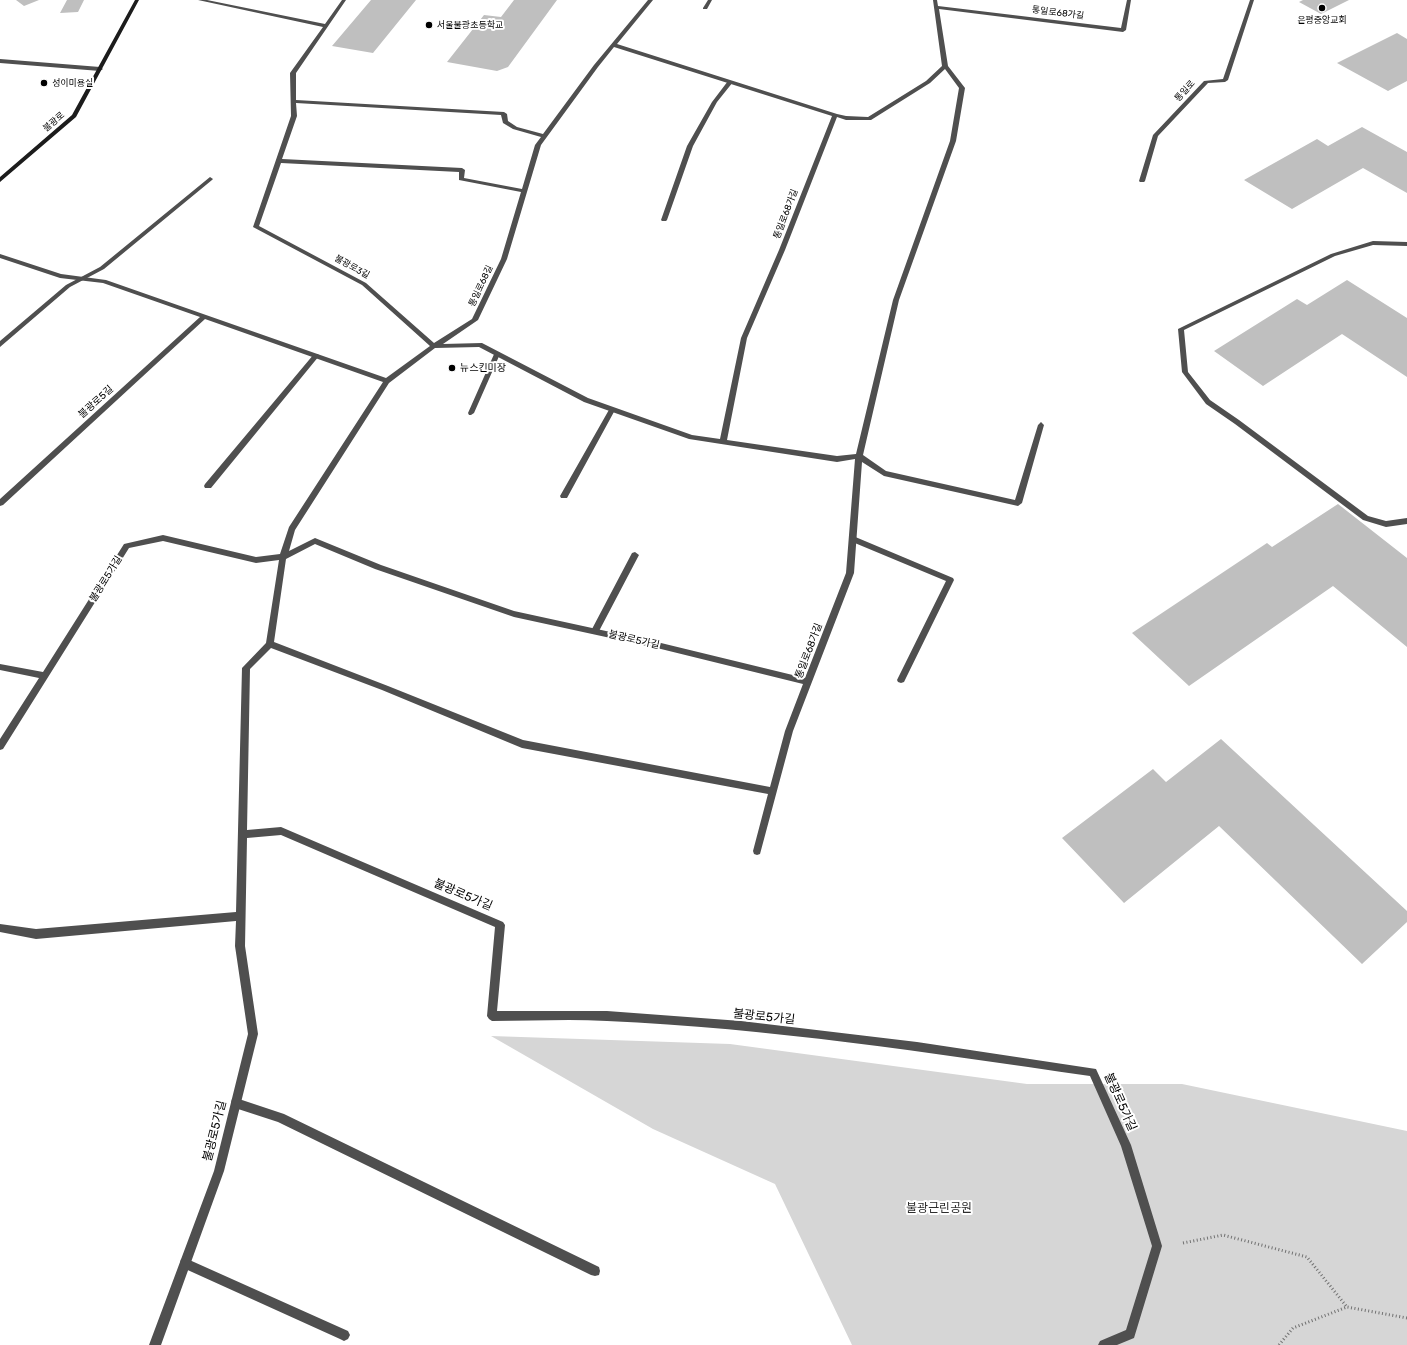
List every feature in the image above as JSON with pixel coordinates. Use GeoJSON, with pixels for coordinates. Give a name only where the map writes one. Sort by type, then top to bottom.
{"type":"FeatureCollection","features":[{"type":"Feature","properties":{"kind":"main road","name":"불광로"},"geometry":{"type":"LineString","coordinates":[[0,180],[74,116],[137,0]]}},
{"type":"Feature","properties":{"kind":"street"},"geometry":{"type":"LineString","coordinates":[[200,0],[326,26]]}},
{"type":"Feature","properties":{"kind":"street","name":"불광로3길"},"geometry":{"type":"LineString","coordinates":[[344,0],[293,73],[294,116],[256,226],[364,284],[434,346]]}},
{"type":"Feature","properties":{"kind":"street","name":"통일로68길"},"geometry":{"type":"LineString","coordinates":[[434,346],[475,320],[504,259],[523,191],[538,145],[596,66],[651,0]]}},
{"type":"Feature","properties":{"kind":"street"},"geometry":{"type":"LineString","coordinates":[[705,8],[710,0]]}},
{"type":"Feature","properties":{"kind":"street","name":"통일로68가길"},"geometry":{"type":"LineString","coordinates":[[757,851],[789,731],[850,573],[859,456],[896,300],[953,142],[962,88],[944,66],[936,4],[1123,30],[1130,0]]}},
{"type":"Feature","properties":{"kind":"street","name":"통일로"},"geometry":{"type":"LineString","coordinates":[[1142,181],[1155,136],[1206,82],[1225,80],[1252,0]]}},
{"type":"Feature","properties":{"kind":"street"},"geometry":{"type":"LineString","coordinates":[[613,45],[846,118],[869,119],[928,82],[944,66]]}},
{"type":"Feature","properties":{"kind":"street"},"geometry":{"type":"LineString","coordinates":[[0,61],[100,69]]}},
{"type":"Feature","properties":{"kind":"street"},"geometry":{"type":"LineString","coordinates":[[664,220],[690,146],[715,102],[730,82]]}},
{"type":"Feature","properties":{"kind":"street"},"geometry":{"type":"LineString","coordinates":[[294,101],[504,114],[505,122],[515,128],[545,136]]}},
{"type":"Feature","properties":{"kind":"street","name":"통일로68가길"},"geometry":{"type":"LineString","coordinates":[[723,442],[744,338],[782,250],[835,115]]}},
{"type":"Feature","properties":{"kind":"street"},"geometry":{"type":"LineString","coordinates":[[278,161],[462,170],[461,179],[523,191]]}},
{"type":"Feature","properties":{"kind":"street"},"geometry":{"type":"LineString","coordinates":[[0,345],[68,286],[102,268],[210,179]]}},
{"type":"Feature","properties":{"kind":"street"},"geometry":{"type":"LineString","coordinates":[[1407,244],[1373,243],[1333,255],[1181,329],[1185,372],[1208,402],[1238,422],[1366,518],[1386,524],[1407,521]]}},
{"type":"Feature","properties":{"kind":"street"},"geometry":{"type":"LineString","coordinates":[[0,256],[60,276],[104,281],[386,381]]}},
{"type":"Feature","properties":{"kind":"street","name":"불광로5길"},"geometry":{"type":"LineString","coordinates":[[0,503],[205,316]]}},
{"type":"Feature","properties":{"kind":"street"},"geometry":{"type":"LineString","coordinates":[[772,792],[522,744],[385,688],[270,644],[283,557],[292,529],[386,381],[434,346],[480,344],[586,400],[691,437],[837,459],[859,456],[884,473],[1018,504],[1041,425]]}},
{"type":"Feature","properties":{"kind":"street"},"geometry":{"type":"LineString","coordinates":[[471,413],[498,354]]}},
{"type":"Feature","properties":{"kind":"street"},"geometry":{"type":"LineString","coordinates":[[208,486],[316,356]]}},
{"type":"Feature","properties":{"kind":"street"},"geometry":{"type":"LineString","coordinates":[[564,496],[612,410]]}},
{"type":"Feature","properties":{"kind":"street","name":"불광로5가길"},"geometry":{"type":"LineString","coordinates":[[0,746],[127,546],[163,538],[256,560],[283,557],[315,541],[378,567],[514,614],[808,682]]}},
{"type":"Feature","properties":{"kind":"street"},"geometry":{"type":"LineString","coordinates":[[853,539],[950,580],[901,680]]}},
{"type":"Feature","properties":{"kind":"street"},"geometry":{"type":"LineString","coordinates":[[595,632],[635,555]]}},
{"type":"Feature","properties":{"kind":"street","name":"불광로5가길"},"geometry":{"type":"LineString","coordinates":[[155,1345],[219,1170],[253,1034],[240,946],[246,668],[270,644]]}},
{"type":"Feature","properties":{"kind":"street"},"geometry":{"type":"LineString","coordinates":[[0,667],[45,676]]}},
{"type":"Feature","properties":{"kind":"street","name":"불광로5가길"},"geometry":{"type":"LineString","coordinates":[[242,834],[281,831],[500,926],[492,1016],[622,1017],[744,1027],[926,1047],[1093,1072],[1126,1145],[1157,1246]]}},
{"type":"Feature","properties":{"kind":"street"},"geometry":{"type":"LineString","coordinates":[[0,928],[36,934],[241,916]]}},
{"type":"Feature","properties":{"kind":"street"},"geometry":{"type":"LineString","coordinates":[[236,1103],[280,1118],[595,1271]]}},
{"type":"Feature","properties":{"kind":"street"},"geometry":{"type":"LineString","coordinates":[[1104,1345],[1130,1334],[1157,1246]]}},
{"type":"Feature","properties":{"kind":"street"},"geometry":{"type":"LineString","coordinates":[[185,1263],[344,1335]]}},
{"type":"Feature","properties":{"kind":"path"},"geometry":{"type":"LineString","coordinates":[[1157,1246],[1172,1245],[1223,1235],[1307,1257],[1347,1307]]}},
{"type":"Feature","properties":{"kind":"path"},"geometry":{"type":"LineString","coordinates":[[1279,1345],[1293,1328],[1347,1307],[1407,1318]]}},
{"type":"Feature","properties":{"kind":"green space","name":"불광근린공원"},"geometry":{"type":"Polygon","coordinates":[[[491,1036],[730,1044],[1027,1084],[1182,1084],[1407,1131],[1407,1345],[852,1345],[775,1184],[653,1129],[491,1036]]]}},
{"type":"Feature","properties":{"kind":"building"},"geometry":{"type":"Polygon","coordinates":[[[16,0],[39,0],[24,6],[16,0]]]}},
{"type":"Feature","properties":{"kind":"building"},"geometry":{"type":"Polygon","coordinates":[[[67,0],[84,0],[78,12],[60,13],[67,0]]]}},
{"type":"Feature","properties":{"kind":"building"},"geometry":{"type":"Polygon","coordinates":[[[371,0],[416,0],[373,53],[332,46],[371,0]]]}},
{"type":"Feature","properties":{"kind":"building"},"geometry":{"type":"Polygon","coordinates":[[[514,0],[557,0],[508,67],[497,71],[447,62],[484,15],[501,17],[514,0]]]}},
{"type":"Feature","properties":{"kind":"building","name":"은평중앙교회"},"geometry":{"type":"Polygon","coordinates":[[[1303,0],[1349,0],[1321,14],[1299,2],[1303,0]]]}},
{"type":"Feature","properties":{"kind":"building"},"geometry":{"type":"Polygon","coordinates":[[[1397,33],[1407,39],[1407,81],[1388,91],[1337,63],[1397,33]]]}},
{"type":"Feature","properties":{"kind":"building"},"geometry":{"type":"Polygon","coordinates":[[[1362,127],[1407,152],[1407,193],[1363,168],[1292,209],[1244,180],[1317,139],[1328,146],[1362,127]]]}},
{"type":"Feature","properties":{"kind":"building"},"geometry":{"type":"Polygon","coordinates":[[[1347,280],[1407,318],[1407,377],[1342,334],[1263,386],[1214,351],[1297,299],[1307,305],[1347,280]]]}},
{"type":"Feature","properties":{"kind":"building"},"geometry":{"type":"Polygon","coordinates":[[[1338,504],[1407,558],[1407,647],[1333,586],[1189,686],[1132,633],[1267,543],[1272,547],[1338,504]]]}},
{"type":"Feature","properties":{"kind":"building"},"geometry":{"type":"Polygon","coordinates":[[[1221,739],[1407,911],[1407,922],[1362,964],[1219,826],[1124,903],[1062,838],[1153,769],[1166,782],[1221,739]]]}},
{"type":"Feature","properties":{"kind":"place","name":"은평중앙교회"},"geometry":{"type":"Point","coordinates":[1322,8]}},
{"type":"Feature","properties":{"kind":"place","name":"서울불광초등학교"},"geometry":{"type":"Point","coordinates":[429,25]}},
{"type":"Feature","properties":{"kind":"place","name":"성이미용실"},"geometry":{"type":"Point","coordinates":[44,83]}},
{"type":"Feature","properties":{"kind":"place","name":"뉴스킨미장"},"geometry":{"type":"Point","coordinates":[452,368]}}]}
